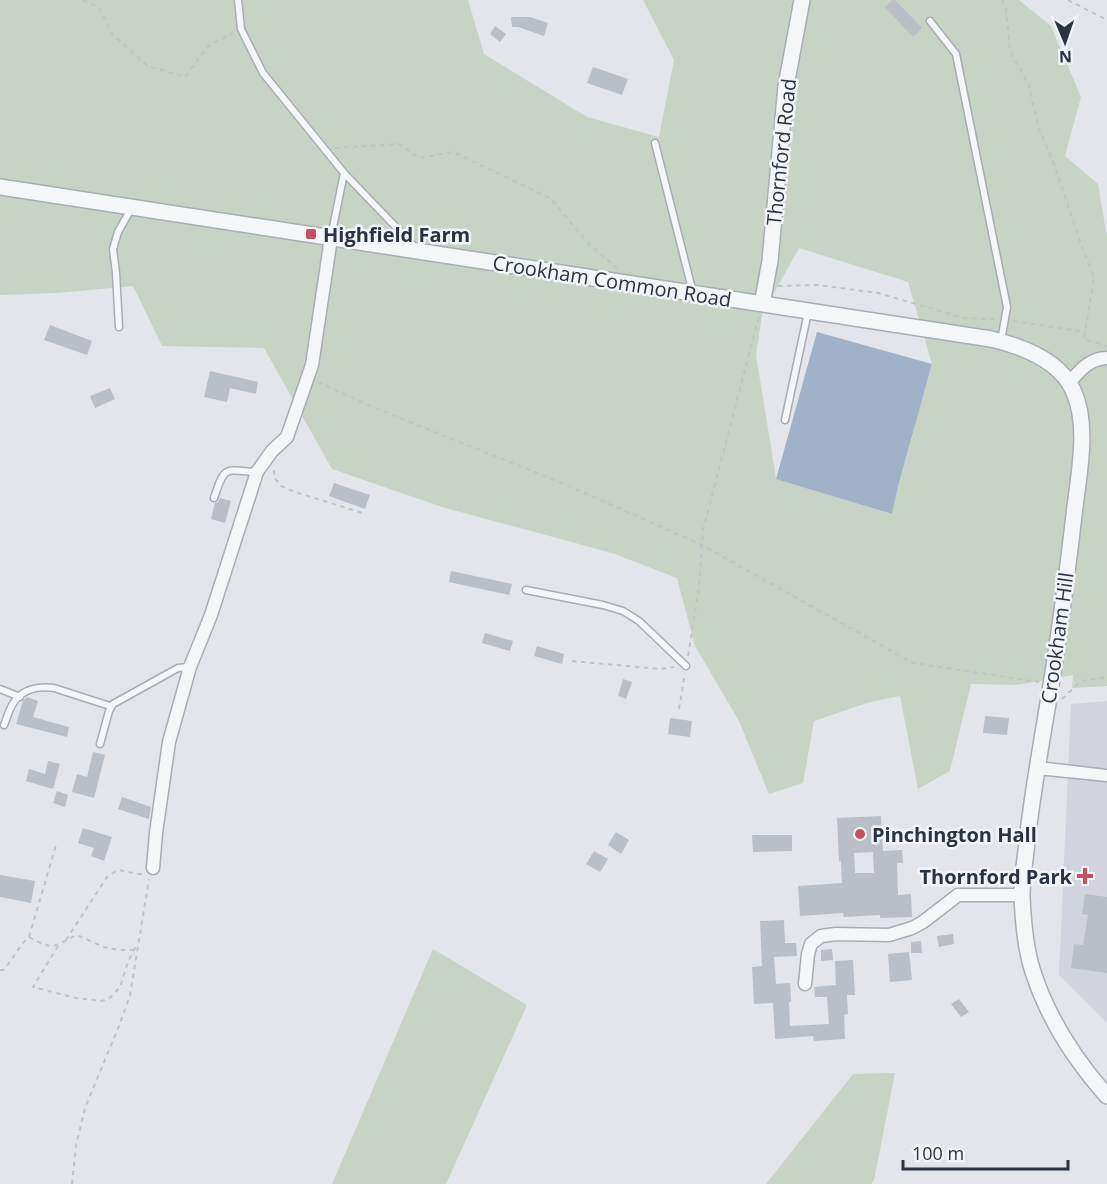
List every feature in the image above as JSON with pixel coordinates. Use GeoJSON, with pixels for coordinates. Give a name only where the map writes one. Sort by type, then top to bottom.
{"type":"FeatureCollection","features":[{"type":"Feature","properties":{"kind":"street","name":"Thornford Road"},"geometry":{"type":"LineString","coordinates":[[762,304],[770,261],[786,86],[802,0]]}},
{"type":"Feature","properties":{"kind":"street","name":"Crookham Common Road"},"geometry":{"type":"LineString","coordinates":[[0,187],[1001,342],[1030,352],[1047,361],[1069,383]]}},
{"type":"Feature","properties":{"kind":"street"},"geometry":{"type":"LineString","coordinates":[[153,868],[169,742],[190,667],[211,615],[257,472],[272,451],[287,437],[312,365],[331,238]]}},
{"type":"Feature","properties":{"kind":"street"},"geometry":{"type":"LineString","coordinates":[[1069,383],[1084,366],[1103,357],[1107,358]]}},
{"type":"Feature","properties":{"kind":"street","name":"Crookham Hill"},"geometry":{"type":"LineString","coordinates":[[1069,383],[1077,400],[1080,416],[1081,450],[1064,597],[1037,768],[1022,895],[1028,951],[1042,999],[1057,1027],[1107,1096]]}},
{"type":"Feature","properties":{"kind":"street"},"geometry":{"type":"LineString","coordinates":[[805,984],[808,954],[812,944],[821,936],[889,935],[912,928],[931,917],[958,895],[1022,895]]}},
{"type":"Feature","properties":{"kind":"lane"},"geometry":{"type":"LineString","coordinates":[[238,0],[241,29],[263,73],[344,173],[419,252]]}},
{"type":"Feature","properties":{"kind":"lane"},"geometry":{"type":"LineString","coordinates":[[930,21],[956,54],[1006,307],[1001,342]]}},
{"type":"Feature","properties":{"kind":"lane"},"geometry":{"type":"LineString","coordinates":[[655,143],[693,293]]}},
{"type":"Feature","properties":{"kind":"lane"},"geometry":{"type":"LineString","coordinates":[[331,238],[344,173]]}},
{"type":"Feature","properties":{"kind":"lane"},"geometry":{"type":"LineString","coordinates":[[119,327],[113,249],[118,232],[132,208]]}},
{"type":"Feature","properties":{"kind":"lane"},"geometry":{"type":"LineString","coordinates":[[785,420],[809,311]]}},
{"type":"Feature","properties":{"kind":"lane"},"geometry":{"type":"LineString","coordinates":[[213,498],[222,475],[229,470],[257,472]]}},
{"type":"Feature","properties":{"kind":"lane"},"geometry":{"type":"LineString","coordinates":[[526,590],[623,611],[639,621],[686,666]]}},
{"type":"Feature","properties":{"kind":"lane"},"geometry":{"type":"LineString","coordinates":[[100,744],[110,706],[178,668],[190,667]]}},
{"type":"Feature","properties":{"kind":"lane"},"geometry":{"type":"LineString","coordinates":[[4,725],[14,702],[26,691],[47,687],[110,706]]}},
{"type":"Feature","properties":{"kind":"lane"},"geometry":{"type":"LineString","coordinates":[[0,689],[20,697]]}},
{"type":"Feature","properties":{"kind":"lane"},"geometry":{"type":"LineString","coordinates":[[1037,768],[1105,776]]}},
{"type":"Feature","properties":{"kind":"path"},"geometry":{"type":"LineString","coordinates":[[84,0],[99,7],[112,34],[148,66],[185,77],[208,45],[241,29]]}},
{"type":"Feature","properties":{"kind":"path"},"geometry":{"type":"LineString","coordinates":[[1002,0],[1006,8],[1010,51],[1029,85],[1038,126],[1094,277],[1084,339],[1107,346]]}},
{"type":"Feature","properties":{"kind":"path"},"geometry":{"type":"LineString","coordinates":[[1068,0],[1107,20]]}},
{"type":"Feature","properties":{"kind":"path"},"geometry":{"type":"LineString","coordinates":[[324,148],[399,144],[419,158],[453,152],[550,198],[589,244],[621,271]]}},
{"type":"Feature","properties":{"kind":"path"},"geometry":{"type":"LineString","coordinates":[[765,287],[818,285],[878,293],[964,318],[1005,320],[1085,332]]}},
{"type":"Feature","properties":{"kind":"path"},"geometry":{"type":"LineString","coordinates":[[679,709],[699,588],[703,530],[762,304]]}},
{"type":"Feature","properties":{"kind":"path"},"geometry":{"type":"LineString","coordinates":[[307,378],[375,408],[562,483],[702,544],[913,663],[1051,684]]}},
{"type":"Feature","properties":{"kind":"path"},"geometry":{"type":"LineString","coordinates":[[272,451],[274,477],[281,486],[366,514]]}},
{"type":"Feature","properties":{"kind":"path"},"geometry":{"type":"LineString","coordinates":[[572,661],[660,669],[686,666]]}},
{"type":"Feature","properties":{"kind":"path"},"geometry":{"type":"LineString","coordinates":[[1047,714],[1081,681],[1107,677]]}},
{"type":"Feature","properties":{"kind":"path"},"geometry":{"type":"LineString","coordinates":[[0,970],[12,961],[22,943],[29,937],[56,845]]}},
{"type":"Feature","properties":{"kind":"path"},"geometry":{"type":"LineString","coordinates":[[66,940],[106,877],[118,870],[149,876],[130,995],[85,1108],[76,1146],[72,1184]]}},
{"type":"Feature","properties":{"kind":"path"},"geometry":{"type":"LineString","coordinates":[[134,950],[103,947],[76,935],[58,946],[33,987],[76,998],[102,1001],[111,997],[120,987],[128,962],[138,944]]}},
{"type":"Feature","properties":{"kind":"path"},"geometry":{"type":"LineString","coordinates":[[29,937],[48,946],[58,946]]}},
{"type":"Feature","properties":{"kind":"shaded area","name":"Thornford Park"},"geometry":{"type":"Polygon","coordinates":[[[1107,701],[1107,1023],[1059,975],[1071,704],[1107,701]]]}},
{"type":"Feature","properties":{"kind":"green space"},"geometry":{"type":"Polygon","coordinates":[[[0,0],[468,0],[484,54],[587,117],[659,137],[674,60],[643,0],[1019,0],[1051,26],[1081,97],[1065,156],[1098,184],[1107,237],[1107,686],[1072,688],[1073,675],[1016,685],[971,684],[950,771],[918,789],[900,696],[870,702],[814,721],[803,783],[769,794],[739,721],[695,646],[677,578],[612,553],[442,507],[332,469],[264,348],[162,346],[133,286],[57,293],[0,295],[0,0]],[[799,248],[762,315],[756,355],[776,478],[891,514],[932,364],[908,282],[799,248]]]}},
{"type":"Feature","properties":{"kind":"green space"},"geometry":{"type":"Polygon","coordinates":[[[433,949],[527,1005],[446,1184],[332,1184],[433,949]]]}},
{"type":"Feature","properties":{"kind":"green space"},"geometry":{"type":"Polygon","coordinates":[[[895,1073],[874,1180],[871,1184],[766,1184],[853,1074],[895,1073]]]}},
{"type":"Feature","properties":{"kind":"water"},"geometry":{"type":"Polygon","coordinates":[[[817,332],[932,364],[892,514],[776,479],[817,332]]]}},
{"type":"Feature","properties":{"kind":"building"},"geometry":{"type":"Polygon","coordinates":[[[893,0],[922,28],[913,37],[885,7],[893,0]]]}},
{"type":"Feature","properties":{"kind":"building"},"geometry":{"type":"Polygon","coordinates":[[[511,17],[530,17],[548,23],[544,36],[512,27],[511,17]]]}},
{"type":"Feature","properties":{"kind":"building"},"geometry":{"type":"Polygon","coordinates":[[[495,26],[506,34],[500,42],[490,34],[495,26]]]}},
{"type":"Feature","properties":{"kind":"building"},"geometry":{"type":"Polygon","coordinates":[[[593,67],[628,79],[622,95],[587,83],[593,67]]]}},
{"type":"Feature","properties":{"kind":"building"},"geometry":{"type":"Polygon","coordinates":[[[50,325],[92,341],[87,355],[44,340],[50,325]]]}},
{"type":"Feature","properties":{"kind":"building"},"geometry":{"type":"Polygon","coordinates":[[[210,371],[258,382],[256,394],[230,388],[227,402],[204,397],[210,371]]]}},
{"type":"Feature","properties":{"kind":"building"},"geometry":{"type":"Polygon","coordinates":[[[110,388],[115,399],[95,408],[90,396],[110,388]]]}},
{"type":"Feature","properties":{"kind":"building"},"geometry":{"type":"Polygon","coordinates":[[[334,483],[370,495],[365,509],[329,496],[334,483]]]}},
{"type":"Feature","properties":{"kind":"building"},"geometry":{"type":"Polygon","coordinates":[[[220,498],[231,501],[225,523],[211,519],[215,503],[220,498]]]}},
{"type":"Feature","properties":{"kind":"building"},"geometry":{"type":"Polygon","coordinates":[[[451,571],[512,584],[509,595],[449,582],[451,571]]]}},
{"type":"Feature","properties":{"kind":"building"},"geometry":{"type":"Polygon","coordinates":[[[485,633],[513,641],[510,651],[482,643],[485,633]]]}},
{"type":"Feature","properties":{"kind":"building"},"geometry":{"type":"Polygon","coordinates":[[[537,646],[564,654],[562,664],[534,656],[537,646]]]}},
{"type":"Feature","properties":{"kind":"building"},"geometry":{"type":"Polygon","coordinates":[[[623,679],[632,682],[626,699],[618,696],[623,679]]]}},
{"type":"Feature","properties":{"kind":"building"},"geometry":{"type":"Polygon","coordinates":[[[27,697],[38,701],[33,717],[69,727],[67,737],[16,724],[23,701],[27,697]]]}},
{"type":"Feature","properties":{"kind":"building"},"geometry":{"type":"Polygon","coordinates":[[[985,716],[1009,718],[1007,735],[983,733],[985,716]]]}},
{"type":"Feature","properties":{"kind":"building"},"geometry":{"type":"Polygon","coordinates":[[[670,718],[692,721],[690,737],[668,734],[670,718]]]}},
{"type":"Feature","properties":{"kind":"building"},"geometry":{"type":"Polygon","coordinates":[[[93,752],[105,755],[94,798],[72,792],[77,774],[87,777],[93,752]]]}},
{"type":"Feature","properties":{"kind":"building"},"geometry":{"type":"Polygon","coordinates":[[[48,761],[60,764],[53,789],[26,781],[29,769],[45,774],[48,761]]]}},
{"type":"Feature","properties":{"kind":"building"},"geometry":{"type":"Polygon","coordinates":[[[57,791],[68,795],[65,807],[53,803],[57,791]]]}},
{"type":"Feature","properties":{"kind":"building"},"geometry":{"type":"Polygon","coordinates":[[[122,797],[151,807],[149,819],[118,809],[122,797]]]}},
{"type":"Feature","properties":{"kind":"building"},"geometry":{"type":"Polygon","coordinates":[[[881,816],[883,851],[902,850],[903,863],[897,863],[898,895],[911,894],[912,917],[880,918],[880,915],[844,917],[843,913],[800,916],[798,886],[842,883],[837,818],[881,816]],[[873,852],[854,853],[855,873],[874,873],[873,852]]]}},
{"type":"Feature","properties":{"kind":"building"},"geometry":{"type":"Polygon","coordinates":[[[83,828],[112,837],[104,861],[91,856],[94,848],[78,843],[83,828]]]}},
{"type":"Feature","properties":{"kind":"building"},"geometry":{"type":"Polygon","coordinates":[[[616,832],[629,840],[621,854],[608,845],[616,832]]]}},
{"type":"Feature","properties":{"kind":"building"},"geometry":{"type":"Polygon","coordinates":[[[752,835],[792,835],[792,851],[753,852],[752,835]]]}},
{"type":"Feature","properties":{"kind":"building"},"geometry":{"type":"Polygon","coordinates":[[[594,851],[608,859],[600,872],[586,864],[594,851]]]}},
{"type":"Feature","properties":{"kind":"building"},"geometry":{"type":"Polygon","coordinates":[[[0,875],[35,881],[31,903],[0,897],[0,875]]]}},
{"type":"Feature","properties":{"kind":"building"},"geometry":{"type":"Polygon","coordinates":[[[1085,894],[1107,897],[1107,973],[1071,968],[1074,944],[1083,945],[1088,915],[1082,914],[1085,894]]]}},
{"type":"Feature","properties":{"kind":"building"},"geometry":{"type":"Polygon","coordinates":[[[784,920],[785,943],[796,943],[797,956],[774,957],[776,984],[790,983],[790,1026],[829,1024],[827,997],[815,997],[814,987],[836,985],[835,961],[853,960],[855,995],[847,995],[848,1014],[844,1015],[845,1039],[814,1041],[813,1036],[775,1039],[773,1003],[754,1004],[752,967],[762,966],[760,921],[784,920]]]}},
{"type":"Feature","properties":{"kind":"building"},"geometry":{"type":"Polygon","coordinates":[[[953,934],[954,944],[939,947],[937,936],[953,934]]]}},
{"type":"Feature","properties":{"kind":"building"},"geometry":{"type":"Polygon","coordinates":[[[921,941],[922,953],[911,953],[911,942],[921,941]]]}},
{"type":"Feature","properties":{"kind":"building"},"geometry":{"type":"Polygon","coordinates":[[[832,949],[833,960],[821,961],[821,950],[832,949]]]}},
{"type":"Feature","properties":{"kind":"building"},"geometry":{"type":"Polygon","coordinates":[[[909,952],[912,980],[890,982],[888,954],[909,952]]]}},
{"type":"Feature","properties":{"kind":"building"},"geometry":{"type":"Polygon","coordinates":[[[959,999],[969,1012],[961,1017],[951,1004],[959,999]]]}},
{"type":"Feature","properties":{"kind":"place","name":"Highfield Farm"},"geometry":{"type":"Point","coordinates":[311,234]}},
{"type":"Feature","properties":{"kind":"place","name":"Pinchington Hall"},"geometry":{"type":"Point","coordinates":[860,834]}},
{"type":"Feature","properties":{"kind":"place","name":"Thornford Park"},"geometry":{"type":"Point","coordinates":[1085,876]}}]}
